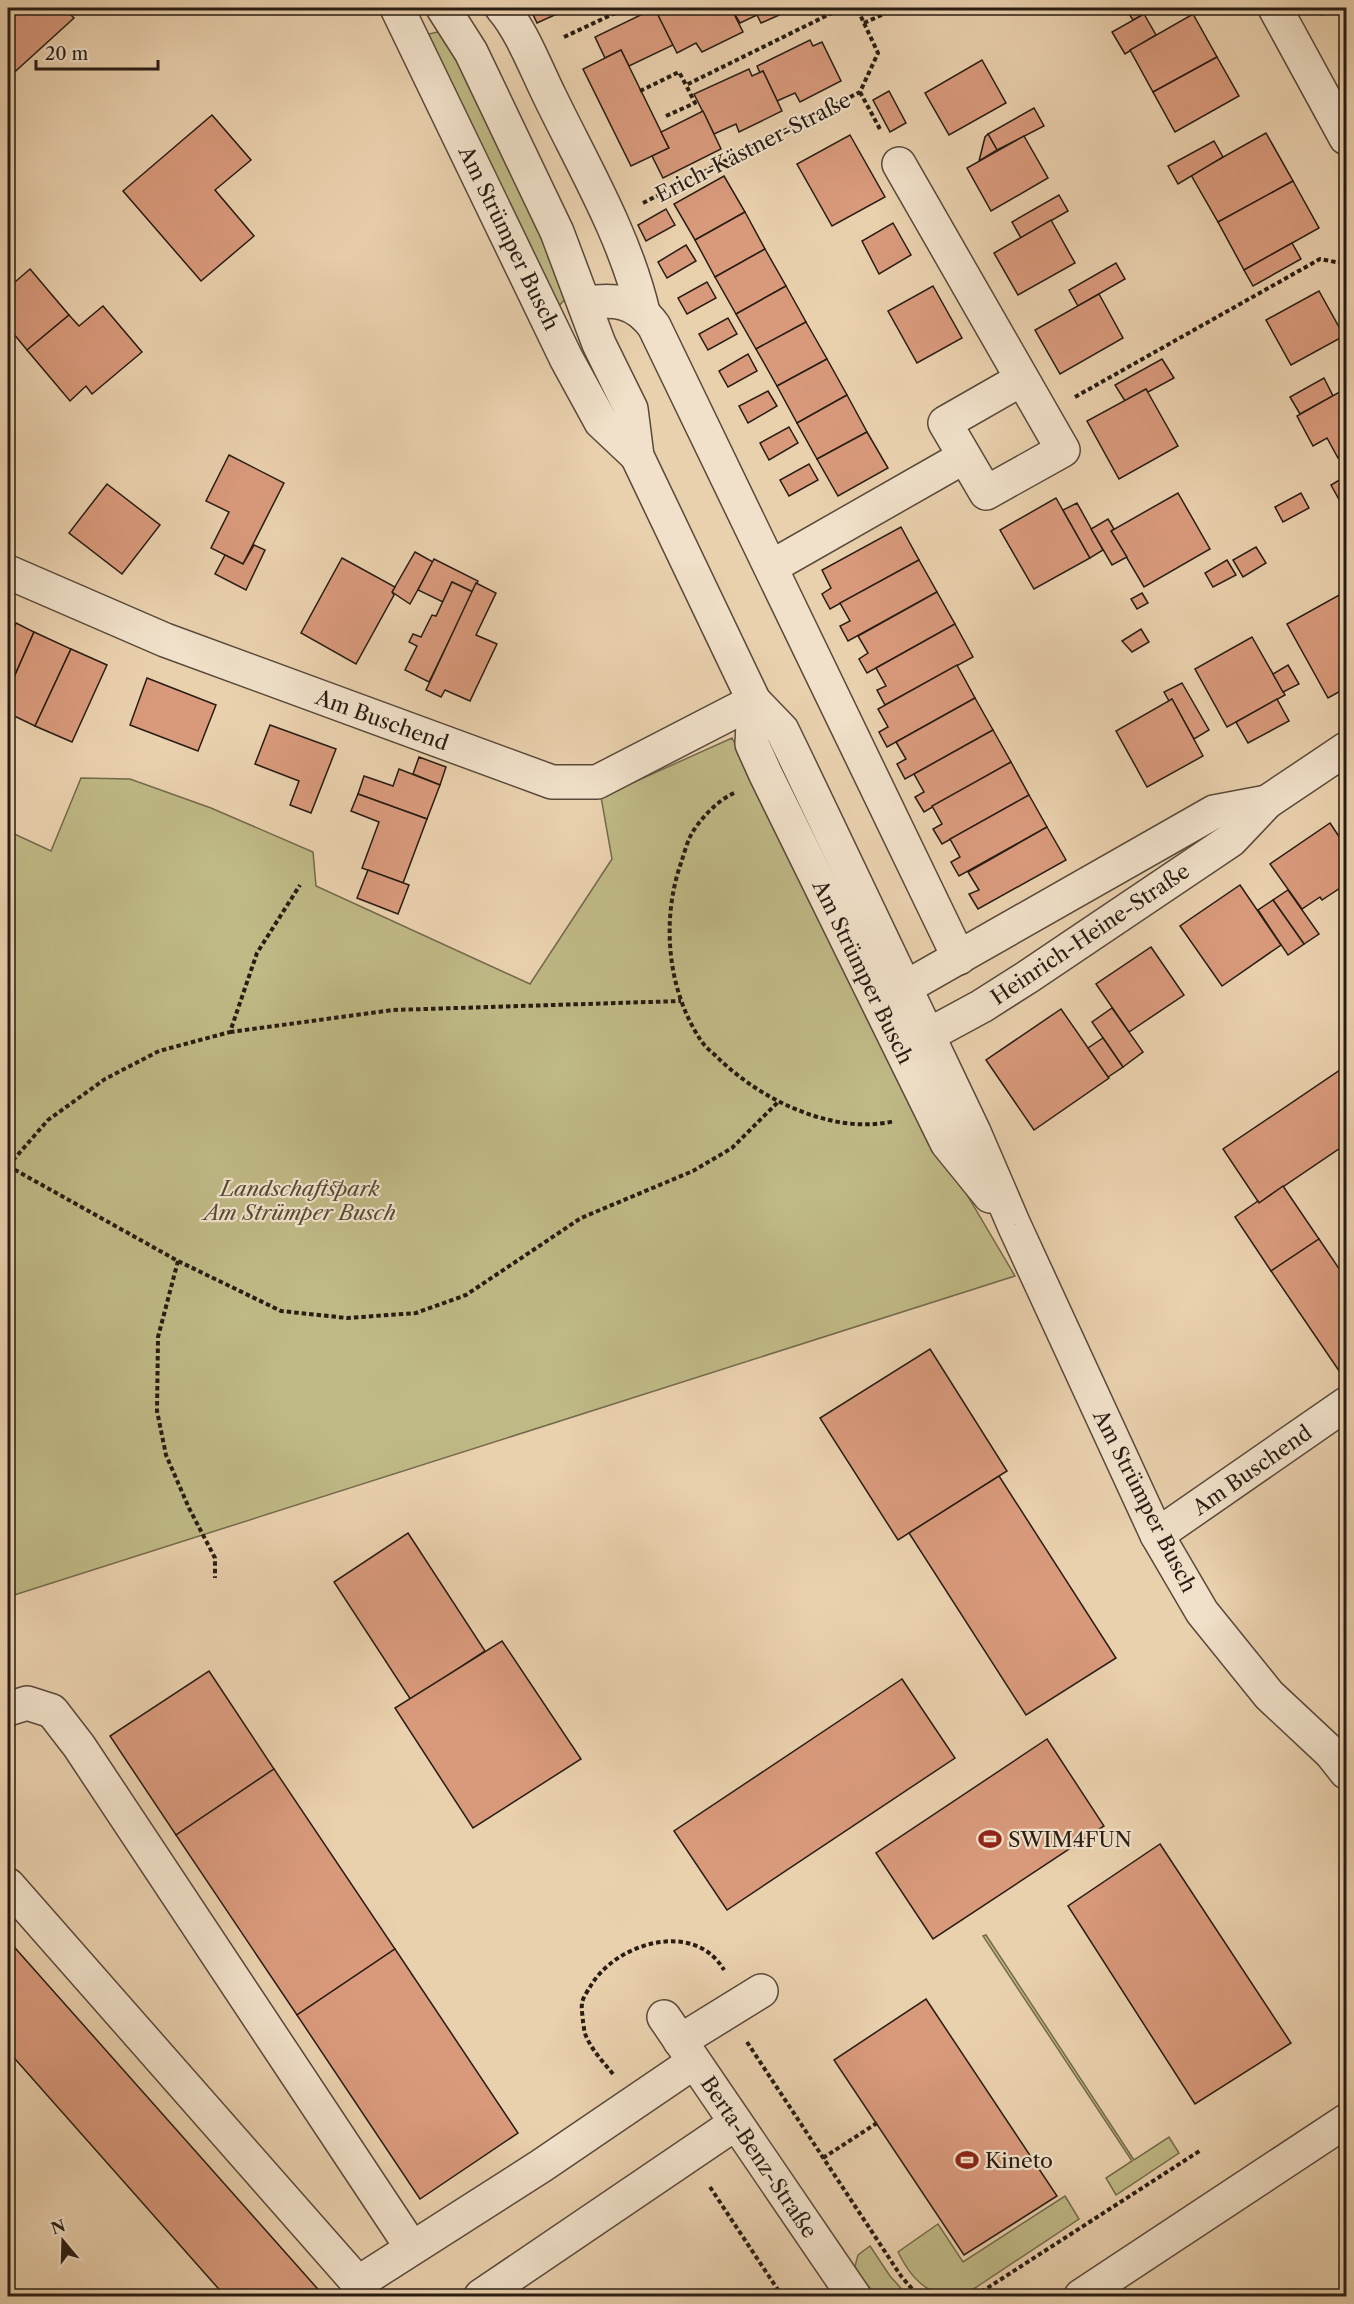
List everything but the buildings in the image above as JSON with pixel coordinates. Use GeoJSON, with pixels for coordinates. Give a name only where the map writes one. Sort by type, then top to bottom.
{"type":"FeatureCollection","features":[{"type":"Feature","properties":{"kind":"street","name":"Am Strümper Busch"},"geometry":{"type":"LineString","coordinates":[[398,8],[427,15],[446,9],[471,52],[556,232],[599,344],[631,410],[637,456],[754,700],[752,744],[891,995],[915,1043],[947,1143],[1014,1225],[1157,1535],[1202,1612],[1269,1695],[1331,1753],[1347,1772]]}},
{"type":"Feature","properties":{"kind":"street","name":"Am Strümper Busch"},"geometry":{"type":"LineString","coordinates":[[398,8],[571,367],[601,422],[637,456]]}},
{"type":"Feature","properties":{"kind":"street"},"geometry":{"type":"LineString","coordinates":[[502,8],[529,54],[611,221],[631,268],[643,312],[654,326],[959,958]]}},
{"type":"Feature","properties":{"kind":"street"},"geometry":{"type":"LineString","coordinates":[[1275,8],[1347,138]]}},
{"type":"Feature","properties":{"kind":"street"},"geometry":{"type":"LineString","coordinates":[[899,164],[1064,450],[986,493],[945,423],[1022,379]]}},
{"type":"Feature","properties":{"kind":"street"},"geometry":{"type":"LineString","coordinates":[[585,303],[607,300],[624,303],[643,312]]}},
{"type":"Feature","properties":{"kind":"street"},"geometry":{"type":"LineString","coordinates":[[771,567],[964,457]]}},
{"type":"Feature","properties":{"kind":"street","name":"Am Buschend"},"geometry":{"type":"LineString","coordinates":[[8,572],[165,640],[552,782],[597,782],[754,700]]}},
{"type":"Feature","properties":{"kind":"street","name":"Heinrich-Heine-Straße"},"geometry":{"type":"LineString","coordinates":[[915,1043],[982,1006],[1029,976],[1231,840],[1267,802],[1347,749]]}},
{"type":"Feature","properties":{"kind":"street","name":"Heinrich-Heine-Straße"},"geometry":{"type":"LineString","coordinates":[[891,995],[1214,812],[1267,802]]}},
{"type":"Feature","properties":{"kind":"street","name":"Am Buschend"},"geometry":{"type":"LineString","coordinates":[[1157,1535],[1347,1404]]}},
{"type":"Feature","properties":{"kind":"street"},"geometry":{"type":"LineString","coordinates":[[8,1709],[27,1703],[52,1712],[79,1746],[412,2248]]}},
{"type":"Feature","properties":{"kind":"street"},"geometry":{"type":"LineString","coordinates":[[8,1885],[358,2283],[541,2166],[679,2040],[761,1991]]}},
{"type":"Feature","properties":{"kind":"street","name":"Berta-Benz-Straße"},"geometry":{"type":"LineString","coordinates":[[679,2040],[854,2296]]}},
{"type":"Feature","properties":{"kind":"street"},"geometry":{"type":"LineString","coordinates":[[1082,2296],[1347,2121]]}},
{"type":"Feature","properties":{"kind":"street"},"geometry":{"type":"LineString","coordinates":[[481,2296],[736,2122]]}},
{"type":"Feature","properties":{"kind":"path"},"geometry":{"type":"LineString","coordinates":[[686,85],[842,8]]}},
{"type":"Feature","properties":{"kind":"path","name":"Erich-Kästner-Straße"},"geometry":{"type":"LineString","coordinates":[[611,221],[860,92],[879,53],[857,8]]}},
{"type":"Feature","properties":{"kind":"path"},"geometry":{"type":"LineString","coordinates":[[864,23],[897,8]]}},
{"type":"Feature","properties":{"kind":"path"},"geometry":{"type":"LineString","coordinates":[[640,91],[679,72],[695,103],[666,116]]}},
{"type":"Feature","properties":{"kind":"path"},"geometry":{"type":"LineString","coordinates":[[860,92],[899,164]]}},
{"type":"Feature","properties":{"kind":"path"},"geometry":{"type":"LineString","coordinates":[[1043,415],[1320,259],[1347,264]]}},
{"type":"Feature","properties":{"kind":"path"},"geometry":{"type":"LineString","coordinates":[[681,1001],[393,1010],[230,1032],[159,1051],[105,1078],[48,1120],[8,1166],[178,1261],[281,1311],[347,1318],[416,1313],[466,1295],[581,1218],[693,1171],[732,1148],[778,1102],[739,1078],[703,1043],[681,1001],[668,937],[676,878],[691,834],[721,799],[741,789]]}},
{"type":"Feature","properties":{"kind":"path"},"geometry":{"type":"LineString","coordinates":[[230,1032],[257,954],[300,885]]}},
{"type":"Feature","properties":{"kind":"path"},"geometry":{"type":"LineString","coordinates":[[178,1261],[158,1337],[157,1411],[166,1455],[189,1508],[215,1558],[215,1578]]}},
{"type":"Feature","properties":{"kind":"path"},"geometry":{"type":"LineString","coordinates":[[823,2158],[877,2123]]}},
{"type":"Feature","properties":{"kind":"path"},"geometry":{"type":"LineString","coordinates":[[975,2296],[1201,2150]]}},
{"type":"Feature","properties":{"kind":"green space"},"geometry":{"type":"Polygon","coordinates":[[[441,31],[460,52],[570,294],[556,309],[425,35],[441,31]]]}},
{"type":"Feature","properties":{"kind":"green space","name":"Landschaftspark Am Strümper Busch"},"geometry":{"type":"Polygon","coordinates":[[[732,738],[947,1161],[1015,1276],[8,1597],[8,831],[51,851],[81,778],[130,779],[211,808],[313,852],[316,886],[530,984],[612,859],[601,797],[732,738]]]}},
{"type":"Feature","properties":{"kind":"green space"},"geometry":{"type":"Polygon","coordinates":[[[986,1935],[1134,2160],[1169,2137],[1179,2153],[1116,2195],[1106,2178],[1132,2161],[983,1936],[986,1935]]]}},
{"type":"Feature","properties":{"kind":"green space"},"geometry":{"type":"Polygon","coordinates":[[[1065,2196],[1079,2219],[975,2288],[949,2294],[928,2289],[912,2274],[898,2252],[938,2224],[963,2262],[1065,2196]]]}},
{"type":"Feature","properties":{"kind":"green space"},"geometry":{"type":"Polygon","coordinates":[[[870,2246],[890,2276],[908,2296],[877,2296],[854,2270],[858,2255],[870,2246]]]}},
{"type":"Feature","properties":{"kind":"place","name":"SWIM4FUN"},"geometry":{"type":"Point","coordinates":[990,1839]}},
{"type":"Feature","properties":{"kind":"place","name":"Kineto"},"geometry":{"type":"Point","coordinates":[967,2160]}}]}
